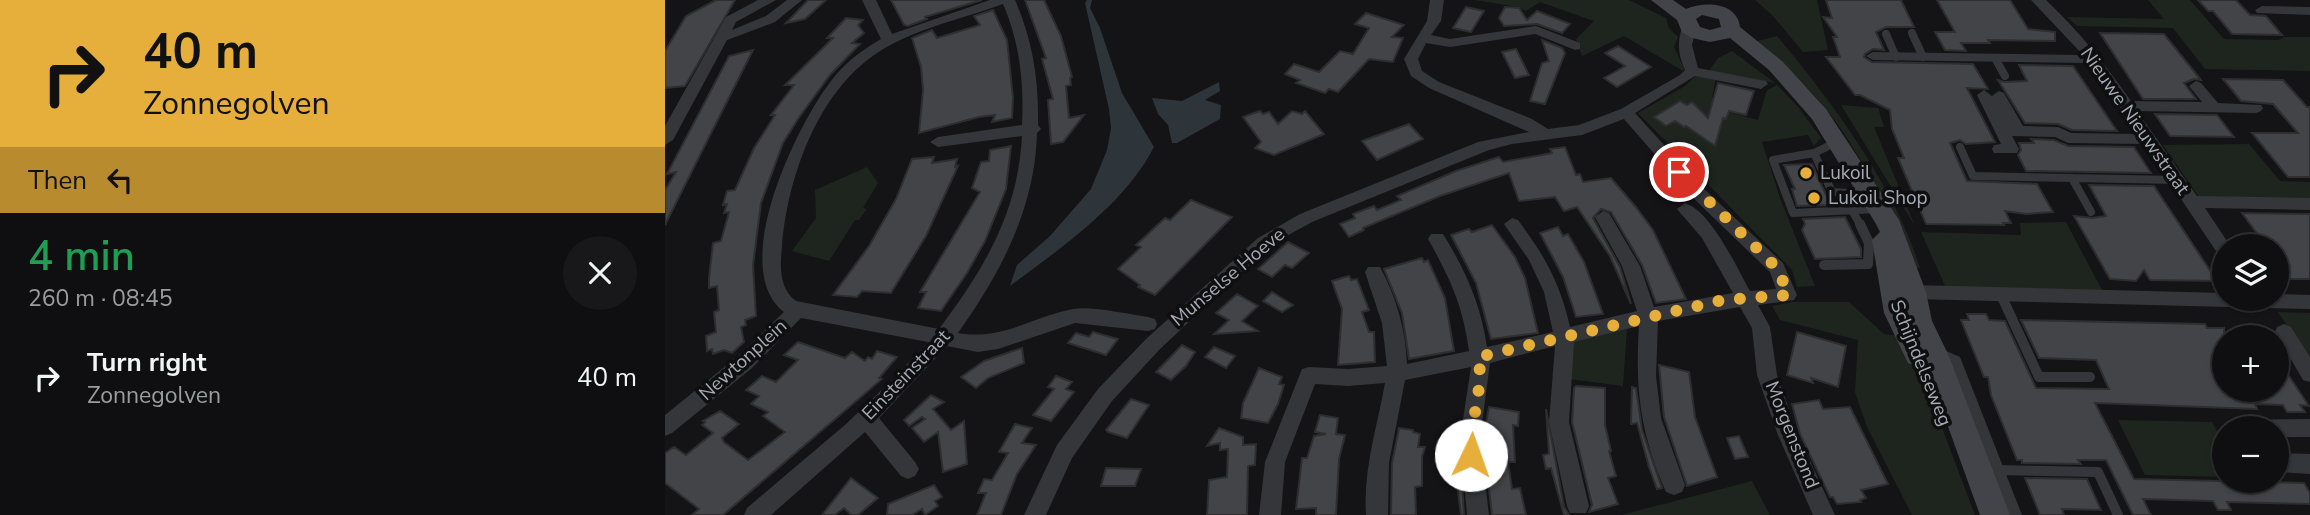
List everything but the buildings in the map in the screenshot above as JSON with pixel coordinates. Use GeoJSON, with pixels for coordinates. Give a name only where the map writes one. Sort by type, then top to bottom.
{"type":"FeatureCollection","features":[{"type":"Feature","properties":{"kind":"main road","name":"Schijndelseweg"},"geometry":{"type":"LineString","coordinates":[[1660,0],[1712,18]]}},
{"type":"Feature","properties":{"kind":"main road","name":"Schijndelseweg"},"geometry":{"type":"LineString","coordinates":[[1677,0],[1712,18],[1771,79],[1819,114],[1838,141],[1884,237],[1897,313],[1934,393],[1978,515]]}},
{"type":"Feature","properties":{"kind":"main road","name":"Schijndelseweg"},"geometry":{"type":"LineString","coordinates":[[1867,205],[1888,220],[1913,292],[1919,321],[1935,354],[1995,515]]}},
{"type":"Feature","properties":{"kind":"main road"},"geometry":{"type":"LineString","coordinates":[[1888,269],[1897,277],[1901,289],[1913,292]]}},
{"type":"Feature","properties":{"kind":"street"},"geometry":{"type":"LineString","coordinates":[[665,139],[736,16],[769,0]]}},
{"type":"Feature","properties":{"kind":"street"},"geometry":{"type":"LineString","coordinates":[[722,37],[766,22],[795,0]]}},
{"type":"Feature","properties":{"kind":"street"},"geometry":{"type":"LineString","coordinates":[[869,0],[888,40]]}},
{"type":"Feature","properties":{"kind":"street","name":"Newtonplein"},"geometry":{"type":"LineString","coordinates":[[665,427],[745,362],[797,310],[779,299],[774,287],[772,244],[783,183],[801,140],[830,94],[860,57],[888,40],[1006,0]]}},
{"type":"Feature","properties":{"kind":"street","name":"Einsteinstraat"},"geometry":{"type":"LineString","coordinates":[[755,515],[915,372],[945,337],[974,295],[1008,233],[1027,176],[1033,129],[1027,49],[1006,0]]}},
{"type":"Feature","properties":{"kind":"street"},"geometry":{"type":"LineString","coordinates":[[1437,0],[1434,21],[1411,59],[1416,73],[1423,79],[1527,122],[1544,134]]}},
{"type":"Feature","properties":{"kind":"street","name":"Nieuwe Nieuwstraat"},"geometry":{"type":"LineString","coordinates":[[2038,0],[2069,28],[2094,60],[2214,234]]}},
{"type":"Feature","properties":{"kind":"street"},"geometry":{"type":"LineString","coordinates":[[2262,10],[2310,11]]}},
{"type":"Feature","properties":{"kind":"street"},"geometry":{"type":"LineString","coordinates":[[1712,18],[1684,52],[1692,71],[1771,79]]}},
{"type":"Feature","properties":{"kind":"street"},"geometry":{"type":"LineString","coordinates":[[1422,38],[1450,44],[1536,30],[1575,46]]}},
{"type":"Feature","properties":{"kind":"street"},"geometry":{"type":"LineString","coordinates":[[1873,56],[2094,60]]}},
{"type":"Feature","properties":{"kind":"street","name":"Munselse Hoeve"},"geometry":{"type":"LineString","coordinates":[[1035,515],[1066,450],[1114,382],[1170,326],[1265,241],[1305,218],[1484,146],[1544,134],[1582,130],[1626,112],[1685,78],[1692,71]]}},
{"type":"Feature","properties":{"kind":"street"},"geometry":{"type":"LineString","coordinates":[[2196,86],[2214,107]]}},
{"type":"Feature","properties":{"kind":"street"},"geometry":{"type":"LineString","coordinates":[[1992,96],[2010,132],[2011,149],[2000,149]]}},
{"type":"Feature","properties":{"kind":"street"},"geometry":{"type":"LineString","coordinates":[[2125,106],[2256,108]]}},
{"type":"Feature","properties":{"kind":"street"},"geometry":{"type":"LineString","coordinates":[[1270,515],[1275,462],[1309,375],[1338,379],[1377,378],[1742,297],[1789,295],[1777,268],[1697,192],[1626,112]]}},
{"type":"Feature","properties":{"kind":"street"},"geometry":{"type":"LineString","coordinates":[[938,142],[1033,129]]}},
{"type":"Feature","properties":{"kind":"street"},"geometry":{"type":"LineString","coordinates":[[2010,132],[2058,132],[2068,138],[2148,139]]}},
{"type":"Feature","properties":{"kind":"street"},"geometry":{"type":"LineString","coordinates":[[2192,202],[2310,204]]}},
{"type":"Feature","properties":{"kind":"street","name":"Morgenstond"},"geometry":{"type":"LineString","coordinates":[[1685,209],[1708,234],[1761,327],[1767,375],[1788,435],[1824,515]]}},
{"type":"Feature","properties":{"kind":"street"},"geometry":{"type":"LineString","coordinates":[[1603,217],[1631,266],[1650,318],[1646,376],[1651,418],[1674,485]]}},
{"type":"Feature","properties":{"kind":"street"},"geometry":{"type":"LineString","coordinates":[[1512,224],[1536,257],[1553,292],[1563,337],[1559,422],[1578,506]]}},
{"type":"Feature","properties":{"kind":"street"},"geometry":{"type":"LineString","coordinates":[[1437,239],[1456,270],[1473,315],[1481,370],[1470,439],[1478,515]]}},
{"type":"Feature","properties":{"kind":"street"},"geometry":{"type":"LineString","coordinates":[[1374,272],[1394,333],[1397,374],[1379,454],[1377,515]]}},
{"type":"Feature","properties":{"kind":"street"},"geometry":{"type":"LineString","coordinates":[[1913,292],[2212,299]]}},
{"type":"Feature","properties":{"kind":"street"},"geometry":{"type":"LineString","coordinates":[[2289,301],[2310,302]]}},
{"type":"Feature","properties":{"kind":"street"},"geometry":{"type":"LineString","coordinates":[[797,310],[978,344],[1075,316],[1148,324]]}},
{"type":"Feature","properties":{"kind":"street"},"geometry":{"type":"LineString","coordinates":[[2289,340],[2310,374]]}},
{"type":"Feature","properties":{"kind":"street","name":"Schijndelseweg"},"geometry":{"type":"LineString","coordinates":[[1935,354],[1953,363],[2011,515]]}},
{"type":"Feature","properties":{"kind":"street"},"geometry":{"type":"LineString","coordinates":[[866,418],[908,469]]}},
{"type":"Feature","properties":{"kind":"street"},"geometry":{"type":"LineString","coordinates":[[2289,428],[2310,428]]}},
{"type":"Feature","properties":{"kind":"street"},"geometry":{"type":"LineString","coordinates":[[2289,463],[2310,464]]}},
{"type":"Feature","properties":{"kind":"lane"},"geometry":{"type":"LineString","coordinates":[[1912,33],[1923,57]]}},
{"type":"Feature","properties":{"kind":"lane"},"geometry":{"type":"LineString","coordinates":[[1886,34],[1896,57]]}},
{"type":"Feature","properties":{"kind":"lane"},"geometry":{"type":"LineString","coordinates":[[1995,58],[2005,76]]}},
{"type":"Feature","properties":{"kind":"lane"},"geometry":{"type":"LineString","coordinates":[[1838,141],[1814,153],[1773,160],[1793,213],[1867,205]]}},
{"type":"Feature","properties":{"kind":"lane"},"geometry":{"type":"LineString","coordinates":[[1960,147],[1973,176],[2177,180]]}},
{"type":"Feature","properties":{"kind":"lane"},"geometry":{"type":"LineString","coordinates":[[1814,153],[1832,192],[1867,205]]}},
{"type":"Feature","properties":{"kind":"lane"},"geometry":{"type":"LineString","coordinates":[[2072,178],[2091,212]]}},
{"type":"Feature","properties":{"kind":"lane"},"geometry":{"type":"LineString","coordinates":[[1823,265],[1868,264],[1873,254],[1867,235],[1867,205]]}},
{"type":"Feature","properties":{"kind":"lane"},"geometry":{"type":"LineString","coordinates":[[2001,295],[2039,377],[2090,377]]}},
{"type":"Feature","properties":{"kind":"lane"},"geometry":{"type":"LineString","coordinates":[[1993,470],[2098,472],[2118,515]]}},
{"type":"Feature","properties":{"kind":"shaded area"},"geometry":{"type":"Polygon","coordinates":[[[1092,0],[1090,8],[1100,28],[1122,93],[1154,147],[1126,188],[1109,206],[1071,240],[1010,286],[1017,265],[1050,236],[1091,189],[1107,150],[1111,128],[1109,109],[1085,3],[1092,0]]]}},
{"type":"Feature","properties":{"kind":"shaded area"},"geometry":{"type":"Polygon","coordinates":[[[1475,0],[1629,0],[1666,18],[1669,28],[1678,37],[1674,47],[1684,69],[1683,71],[1624,36],[1582,56],[1576,39],[1594,21],[1540,2],[1526,11],[1518,7],[1475,0]]]}},
{"type":"Feature","properties":{"kind":"shaded area"},"geometry":{"type":"Polygon","coordinates":[[[1755,0],[1817,0],[1828,50],[1803,52],[1773,16],[1755,0]]]}},
{"type":"Feature","properties":{"kind":"shaded area"},"geometry":{"type":"Polygon","coordinates":[[[2148,0],[2190,0],[2224,39],[2278,40],[2285,37],[2310,37],[2310,71],[2205,69],[2173,28],[2077,26],[2067,17],[2164,19],[2148,0]]]}},
{"type":"Feature","properties":{"kind":"shaded area"},"geometry":{"type":"Polygon","coordinates":[[[1777,36],[1819,88],[1860,146],[1895,207],[1920,268],[1913,268],[1874,185],[1839,126],[1791,73],[1753,42],[1777,36]]]}},
{"type":"Feature","properties":{"kind":"shaded area"},"geometry":{"type":"Polygon","coordinates":[[[1732,51],[1775,83],[1709,71],[1718,58],[1732,51]]]}},
{"type":"Feature","properties":{"kind":"shaded area"},"geometry":{"type":"Polygon","coordinates":[[[1697,75],[1716,78],[1712,98],[1720,99],[1716,109],[1758,120],[1767,90],[1777,85],[1798,107],[1821,138],[1814,146],[1808,135],[1762,142],[1780,198],[1815,286],[1797,287],[1792,270],[1638,113],[1685,86],[1697,75]]]}},
{"type":"Feature","properties":{"kind":"shaded area"},"geometry":{"type":"Polygon","coordinates":[[[1219,82],[1220,91],[1205,100],[1221,105],[1220,119],[1177,143],[1172,143],[1168,125],[1158,114],[1152,98],[1182,101],[1219,82]]]}},
{"type":"Feature","properties":{"kind":"shaded area"},"geometry":{"type":"Polygon","coordinates":[[[1841,105],[1878,108],[1884,127],[1874,127],[1915,226],[1841,105]]]}},
{"type":"Feature","properties":{"kind":"shaded area"},"geometry":{"type":"Polygon","coordinates":[[[2249,144],[2280,181],[2310,182],[2310,202],[2201,200],[2163,145],[2249,144]]]}},
{"type":"Feature","properties":{"kind":"shaded area"},"geometry":{"type":"Polygon","coordinates":[[[867,167],[878,183],[863,208],[867,209],[859,220],[855,220],[829,261],[792,251],[816,218],[815,190],[867,167]]]}},
{"type":"Feature","properties":{"kind":"shaded area"},"geometry":{"type":"Polygon","coordinates":[[[2066,222],[2103,292],[1946,288],[1921,232],[2021,235],[2020,223],[2066,222]]]}},
{"type":"Feature","properties":{"kind":"shaded area"},"geometry":{"type":"Polygon","coordinates":[[[1792,302],[1849,302],[1884,334],[1901,336],[1924,380],[1975,515],[1912,515],[1867,427],[1855,392],[1858,340],[1780,320],[1772,306],[1792,302]]]}},
{"type":"Feature","properties":{"kind":"shaded area"},"geometry":{"type":"Polygon","coordinates":[[[2278,312],[2310,313],[2310,360],[2289,325],[2278,312]]]}},
{"type":"Feature","properties":{"kind":"shaded area"},"geometry":{"type":"Polygon","coordinates":[[[1627,329],[1623,386],[1569,379],[1573,341],[1627,329]]]}},
{"type":"Feature","properties":{"kind":"shaded area"},"geometry":{"type":"Polygon","coordinates":[[[2118,420],[2212,422],[2212,477],[2145,475],[2118,420]]]}},
{"type":"Feature","properties":{"kind":"shaded area"},"geometry":{"type":"Polygon","coordinates":[[[1752,481],[1770,515],[1621,515],[1752,481]]]}},
{"type":"Feature","properties":{"kind":"place","name":"Lukoil"},"geometry":{"type":"Point","coordinates":[1806,173]}},
{"type":"Feature","properties":{"kind":"place","name":"Lukoil Shop"},"geometry":{"type":"Point","coordinates":[1814,198]}},
{"type":"Feature","properties":{"kind":"route"},"geometry":{"type":"LineString","coordinates":[[1471,455],[1470,439],[1481,370],[1478,357],[1723,300],[1789,295],[1777,268],[1679,172]]}}]}
